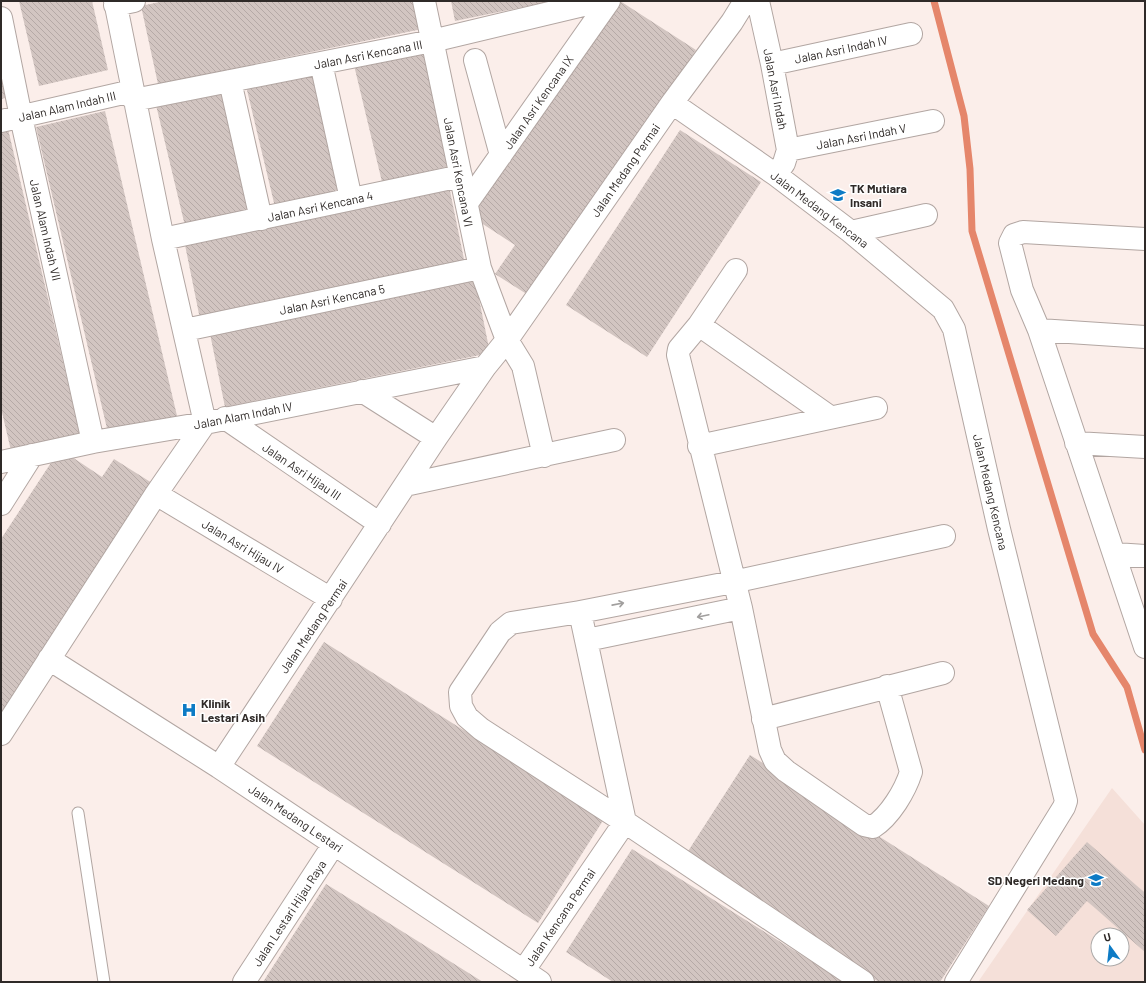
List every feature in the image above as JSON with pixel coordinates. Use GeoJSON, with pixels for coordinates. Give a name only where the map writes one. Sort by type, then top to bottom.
{"type":"FeatureCollection","features":[{"type":"Feature","properties":{"kind":"street","name":"Jalan Asri Kencana VI"},"geometry":{"type":"LineString","coordinates":[[424,1],[467,202],[471,231],[480,268],[507,340]]}},
{"type":"Feature","properties":{"kind":"street","name":"Jalan Asri Kencana III"},"geometry":{"type":"LineString","coordinates":[[133,96],[230,81],[432,41],[600,1]]}},
{"type":"Feature","properties":{"kind":"street","name":"Jalan Asri Kencana IX"},"geometry":{"type":"LineString","coordinates":[[467,202],[609,1]]}},
{"type":"Feature","properties":{"kind":"street","name":"Jalan Medang Permai"},"geometry":{"type":"LineString","coordinates":[[219,766],[331,599],[436,438],[485,367],[507,340],[672,103],[732,22],[745,1]]}},
{"type":"Feature","properties":{"kind":"street","name":"Jalan Asri Indah"},"geometry":{"type":"LineString","coordinates":[[758,1],[772,64],[788,150]]}},
{"type":"Feature","properties":{"kind":"street"},"geometry":{"type":"LineString","coordinates":[[1,734],[48,659],[156,494],[215,421],[185,330],[170,238],[133,96],[121,2]]}},
{"type":"Feature","properties":{"kind":"street","name":"Jalan Alam Indah VII"},"geometry":{"type":"LineString","coordinates":[[1,18],[11,119],[93,442]]}},
{"type":"Feature","properties":{"kind":"street","name":"Jalan Asri Indah IV"},"geometry":{"type":"LineString","coordinates":[[772,64],[911,34]]}},
{"type":"Feature","properties":{"kind":"street"},"geometry":{"type":"LineString","coordinates":[[475,60],[501,155]]}},
{"type":"Feature","properties":{"kind":"street"},"geometry":{"type":"LineString","coordinates":[[321,63],[351,199]]}},
{"type":"Feature","properties":{"kind":"street"},"geometry":{"type":"LineString","coordinates":[[230,81],[261,219]]}},
{"type":"Feature","properties":{"kind":"street","name":"Jalan Alam Indah III"},"geometry":{"type":"LineString","coordinates":[[11,119],[133,96]]}},
{"type":"Feature","properties":{"kind":"street","name":"Jalan Medang Kencana"},"geometry":{"type":"LineString","coordinates":[[672,103],[776,175],[851,232],[943,309],[954,329],[999,529],[1066,798],[1064,807],[956,982]]}},
{"type":"Feature","properties":{"kind":"street","name":"Jalan Asri Indah V"},"geometry":{"type":"LineString","coordinates":[[788,150],[933,121]]}},
{"type":"Feature","properties":{"kind":"street"},"geometry":{"type":"LineString","coordinates":[[776,175],[784,163],[788,150]]}},
{"type":"Feature","properties":{"kind":"street","name":"Jalan Asri Kencana 4"},"geometry":{"type":"LineString","coordinates":[[170,238],[461,176]]}},
{"type":"Feature","properties":{"kind":"street"},"geometry":{"type":"LineString","coordinates":[[851,232],[926,215]]}},
{"type":"Feature","properties":{"kind":"street"},"geometry":{"type":"LineString","coordinates":[[1145,239],[1023,232],[1017,232],[1010,239],[1010,249],[1022,290],[1039,330],[1145,647]]}},
{"type":"Feature","properties":{"kind":"street","name":"Jalan Asri Kencana 5"},"geometry":{"type":"LineString","coordinates":[[185,330],[480,268]]}},
{"type":"Feature","properties":{"kind":"street"},"geometry":{"type":"LineString","coordinates":[[736,270],[699,325],[679,349],[678,355],[699,446],[733,582],[741,608],[770,750],[775,761],[864,825],[873,827],[882,821],[908,782],[911,772],[887,686]]}},
{"type":"Feature","properties":{"kind":"street"},"geometry":{"type":"LineString","coordinates":[[699,325],[830,417]]}},
{"type":"Feature","properties":{"kind":"street"},"geometry":{"type":"LineString","coordinates":[[1039,330],[1145,337]]}},
{"type":"Feature","properties":{"kind":"street"},"geometry":{"type":"LineString","coordinates":[[507,340],[523,366],[544,456]]}},
{"type":"Feature","properties":{"kind":"street","name":"Jalan Alam Indah IV"},"geometry":{"type":"LineString","coordinates":[[1,462],[93,442],[215,421],[485,367]]}},
{"type":"Feature","properties":{"kind":"street"},"geometry":{"type":"LineString","coordinates":[[362,391],[436,438]]}},
{"type":"Feature","properties":{"kind":"street"},"geometry":{"type":"LineString","coordinates":[[699,446],[876,408]]}},
{"type":"Feature","properties":{"kind":"street","name":"Jalan Asri Hijau III"},"geometry":{"type":"LineString","coordinates":[[215,421],[380,524]]}},
{"type":"Feature","properties":{"kind":"street"},"geometry":{"type":"LineString","coordinates":[[405,485],[614,440]]}},
{"type":"Feature","properties":{"kind":"street"},"geometry":{"type":"LineString","coordinates":[[1076,443],[1145,447]]}},
{"type":"Feature","properties":{"kind":"street"},"geometry":{"type":"LineString","coordinates":[[1,504],[32,455]]}},
{"type":"Feature","properties":{"kind":"street","name":"Jalan Asri Hijau IV"},"geometry":{"type":"LineString","coordinates":[[156,494],[331,599]]}},
{"type":"Feature","properties":{"kind":"street"},"geometry":{"type":"LineString","coordinates":[[864,982],[625,822],[481,729],[468,717],[461,706],[460,692],[500,632],[511,623],[580,612],[733,582],[944,536]]}},
{"type":"Feature","properties":{"kind":"street"},"geometry":{"type":"LineString","coordinates":[[1115,554],[1145,556]]}},
{"type":"Feature","properties":{"kind":"street"},"geometry":{"type":"LineString","coordinates":[[587,640],[741,608]]}},
{"type":"Feature","properties":{"kind":"street"},"geometry":{"type":"LineString","coordinates":[[580,612],[625,822]]}},
{"type":"Feature","properties":{"kind":"street","name":"Jalan Medang Lestari"},"geometry":{"type":"LineString","coordinates":[[48,659],[219,766],[532,976]]}},
{"type":"Feature","properties":{"kind":"street"},"geometry":{"type":"LineString","coordinates":[[763,719],[887,686],[943,673]]}},
{"type":"Feature","properties":{"kind":"street","name":"Jalan Kencana Permai"},"geometry":{"type":"LineString","coordinates":[[532,976],[596,865],[625,822]]}},
{"type":"Feature","properties":{"kind":"street","name":"Jalan Lestari Hijau Raya"},"geometry":{"type":"LineString","coordinates":[[244,982],[334,844]]}},
{"type":"Feature","properties":{"kind":"lane"},"geometry":{"type":"LineString","coordinates":[[78,813],[104,982]]}},
{"type":"Feature","properties":{"kind":"shaded area","name":"SD Negeri Medang"},"geometry":{"type":"Polygon","coordinates":[[[1112,788],[1145,825],[1145,982],[978,982],[1112,788]]]}},
{"type":"Feature","properties":{"kind":"building"},"geometry":{"type":"Polygon","coordinates":[[[19,1],[92,1],[108,70],[39,86],[19,1]]]}},
{"type":"Feature","properties":{"kind":"building"},"geometry":{"type":"Polygon","coordinates":[[[164,1],[416,1],[422,29],[158,84],[141,6],[164,1]]]}},
{"type":"Feature","properties":{"kind":"building"},"geometry":{"type":"Polygon","coordinates":[[[451,1],[548,1],[548,2],[455,21],[451,1]]]}},
{"type":"Feature","properties":{"kind":"building"},"geometry":{"type":"Polygon","coordinates":[[[614,1],[620,1],[696,50],[533,298],[495,274],[515,245],[472,217],[614,1]]]}},
{"type":"Feature","properties":{"kind":"building"},"geometry":{"type":"Polygon","coordinates":[[[422,45],[450,166],[382,182],[353,61],[422,45]]]}},
{"type":"Feature","properties":{"kind":"building"},"geometry":{"type":"Polygon","coordinates":[[[1,59],[10,97],[1,99],[1,59]]]}},
{"type":"Feature","properties":{"kind":"building"},"geometry":{"type":"Polygon","coordinates":[[[315,69],[344,190],[275,207],[246,86],[315,69]]]}},
{"type":"Feature","properties":{"kind":"building"},"geometry":{"type":"Polygon","coordinates":[[[225,88],[254,210],[185,226],[156,105],[225,88]]]}},
{"type":"Feature","properties":{"kind":"building"},"geometry":{"type":"Polygon","coordinates":[[[105,111],[178,420],[109,437],[36,127],[105,111]]]}},
{"type":"Feature","properties":{"kind":"building"},"geometry":{"type":"Polygon","coordinates":[[[8,129],[81,438],[12,455],[1,408],[1,131],[8,129]]]}},
{"type":"Feature","properties":{"kind":"building"},"geometry":{"type":"Polygon","coordinates":[[[680,130],[761,182],[647,357],[566,305],[680,130]]]}},
{"type":"Feature","properties":{"kind":"building"},"geometry":{"type":"Polygon","coordinates":[[[449,186],[465,264],[200,319],[184,240],[449,186]]]}},
{"type":"Feature","properties":{"kind":"building"},"geometry":{"type":"Polygon","coordinates":[[[474,274],[490,353],[225,407],[209,329],[474,274]]]}},
{"type":"Feature","properties":{"kind":"building"},"geometry":{"type":"Polygon","coordinates":[[[60,449],[102,477],[114,459],[152,483],[1,713],[1,539],[60,449]]]}},
{"type":"Feature","properties":{"kind":"building"},"geometry":{"type":"Polygon","coordinates":[[[324,642],[604,819],[538,923],[257,746],[324,642]]]}},
{"type":"Feature","properties":{"kind":"building"},"geometry":{"type":"Polygon","coordinates":[[[750,755],[989,906],[940,982],[879,982],[683,859],[750,755]]]}},
{"type":"Feature","properties":{"kind":"building"},"geometry":{"type":"Polygon","coordinates":[[[1087,842],[1145,893],[1145,952],[1130,939],[1130,927],[1117,927],[1087,901],[1056,936],[1027,910],[1087,842]]]}},
{"type":"Feature","properties":{"kind":"building"},"geometry":{"type":"Polygon","coordinates":[[[632,849],[844,982],[613,982],[566,952],[632,849]]]}},
{"type":"Feature","properties":{"kind":"building"},"geometry":{"type":"Polygon","coordinates":[[[326,884],[392,925],[483,982],[263,982],[326,884]]]}},
{"type":"Feature","properties":{"kind":"waterway"},"geometry":{"type":"LineString","coordinates":[[934,1],[964,116],[970,169],[972,231],[1093,634],[1127,687],[1145,750]]}},
{"type":"Feature","properties":{"kind":"place","name":"TK Mutiara Insani"},"geometry":{"type":"Point","coordinates":[838,195]}},
{"type":"Feature","properties":{"kind":"place","name":"Klinik Lestari Asih"},"geometry":{"type":"Point","coordinates":[189,710]}},
{"type":"Feature","properties":{"kind":"place","name":"SD Negeri Medang"},"geometry":{"type":"Point","coordinates":[1096,880]}}]}
